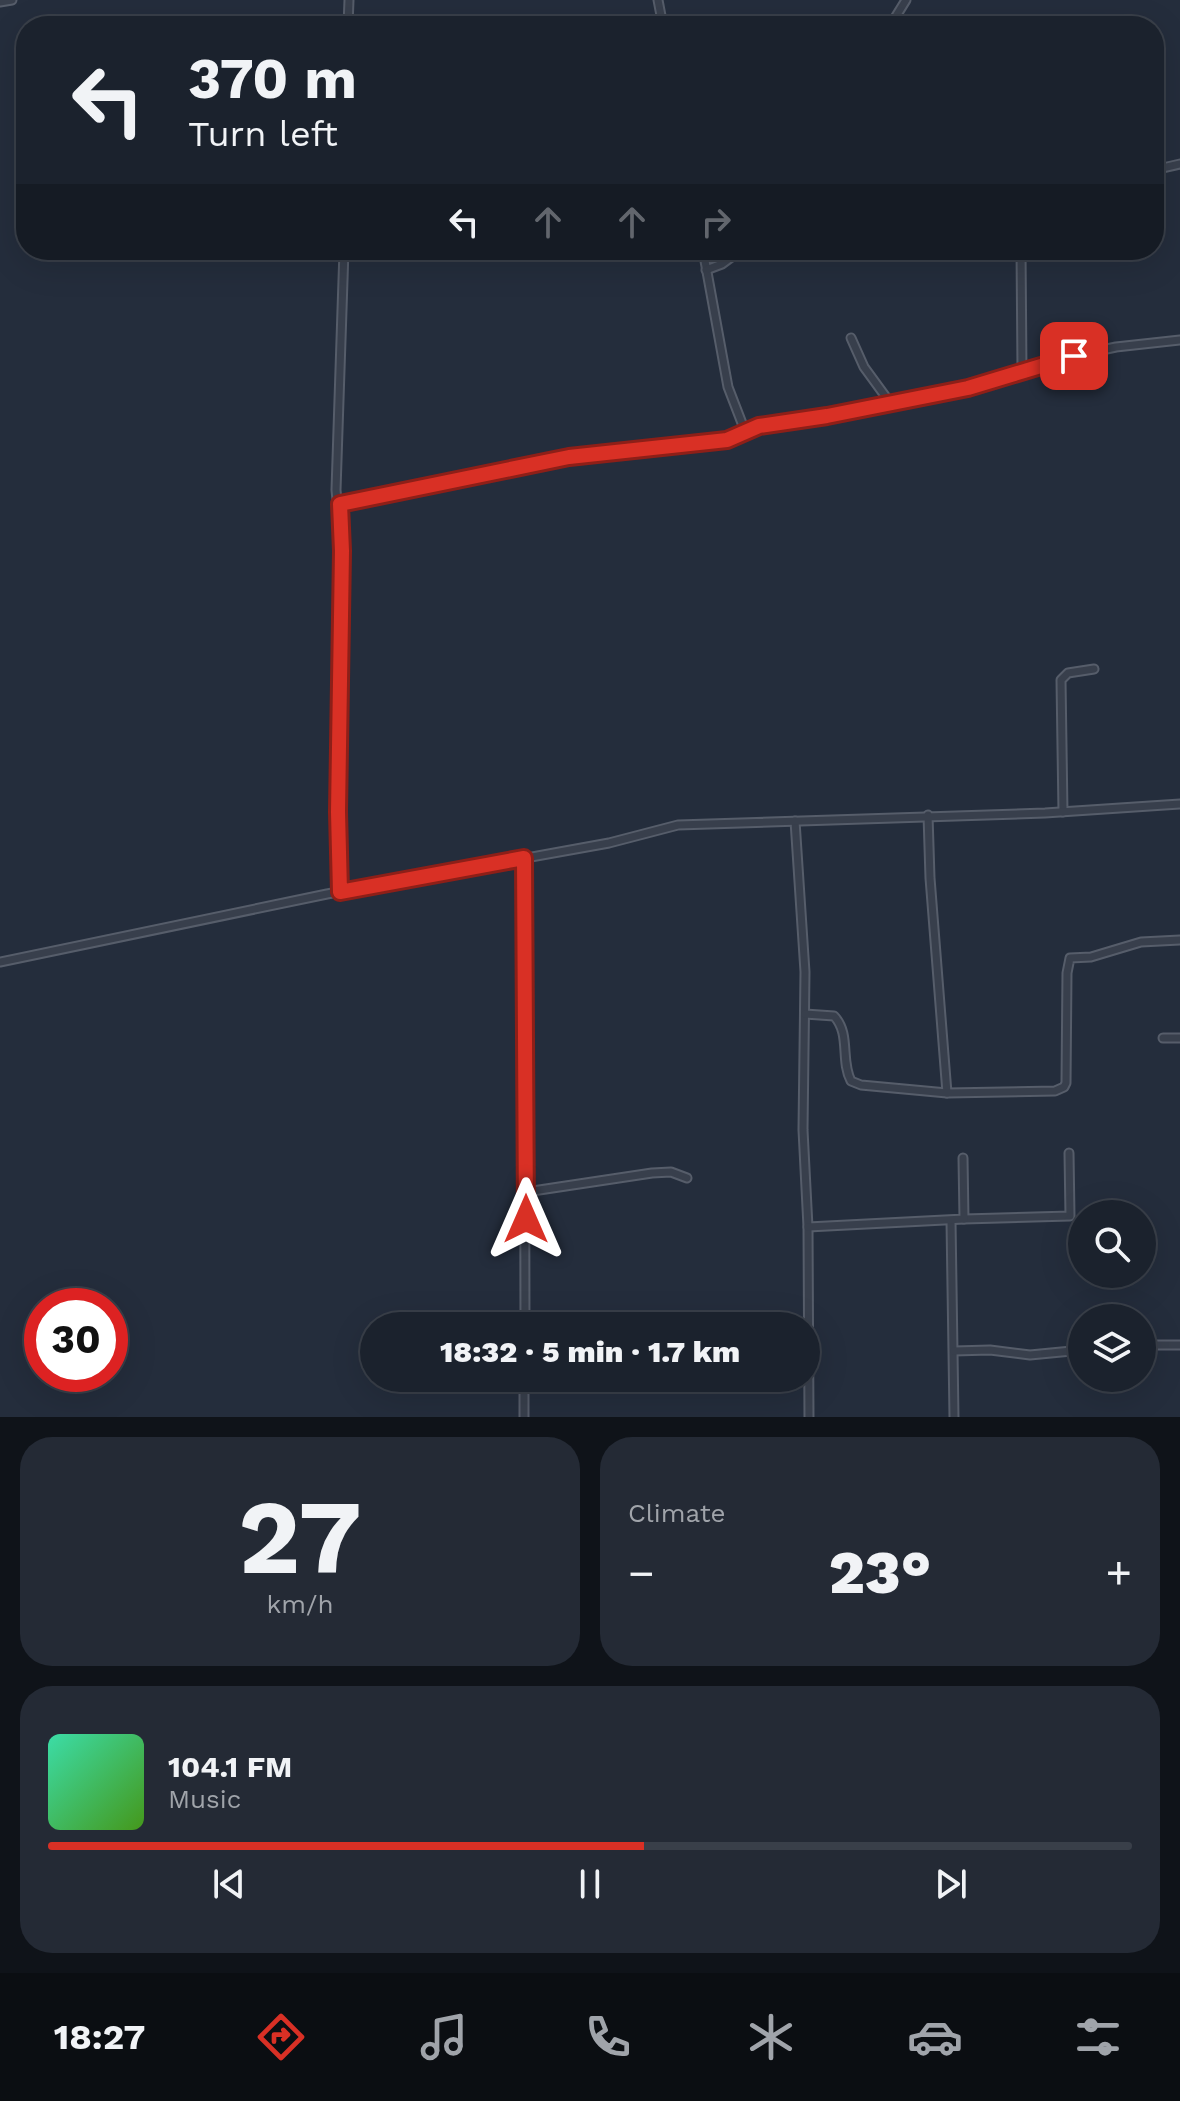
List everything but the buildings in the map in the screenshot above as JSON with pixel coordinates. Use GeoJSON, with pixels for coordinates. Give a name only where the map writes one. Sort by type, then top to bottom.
{"type":"FeatureCollection","features":[{"type":"Feature","properties":{"kind":"street"},"geometry":{"type":"LineString","coordinates":[[0,2],[12,0]]}},
{"type":"Feature","properties":{"kind":"street"},"geometry":{"type":"LineString","coordinates":[[340,892],[338,812],[342,551],[340,504],[336,490],[344,260]]}},
{"type":"Feature","properties":{"kind":"street"},"geometry":{"type":"LineString","coordinates":[[704,260],[728,387],[745,431]]}},
{"type":"Feature","properties":{"kind":"street"},"geometry":{"type":"LineString","coordinates":[[706,270],[727,260]]}},
{"type":"Feature","properties":{"kind":"street"},"geometry":{"type":"LineString","coordinates":[[1021,260],[1022,369]]}},
{"type":"Feature","properties":{"kind":"street"},"geometry":{"type":"LineString","coordinates":[[851,338],[864,367],[891,404]]}},
{"type":"Feature","properties":{"kind":"street"},"geometry":{"type":"LineString","coordinates":[[340,504],[569,457],[727,440],[745,431],[968,388],[1022,369],[1116,347],[1180,340]]}},
{"type":"Feature","properties":{"kind":"street"},"geometry":{"type":"LineString","coordinates":[[1063,812],[1061,680],[1068,673],[1094,669]]}},
{"type":"Feature","properties":{"kind":"street"},"geometry":{"type":"LineString","coordinates":[[0,962],[340,892],[620,841],[678,825],[1063,812],[1180,804]]}},
{"type":"Feature","properties":{"kind":"street"},"geometry":{"type":"LineString","coordinates":[[928,815],[947,1093]]}},
{"type":"Feature","properties":{"kind":"street"},"geometry":{"type":"LineString","coordinates":[[795,821],[805,972],[803,1130],[808,1227],[809,1417]]}},
{"type":"Feature","properties":{"kind":"street"},"geometry":{"type":"LineString","coordinates":[[524,858],[525,1312]]}},
{"type":"Feature","properties":{"kind":"street"},"geometry":{"type":"LineString","coordinates":[[805,1014],[834,1016],[841,1023],[847,1073],[851,1081],[875,1087],[947,1093],[1055,1091],[1064,1087],[1070,958],[1091,957],[1141,942],[1180,940]]}},
{"type":"Feature","properties":{"kind":"street"},"geometry":{"type":"LineString","coordinates":[[1163,1038],[1180,1038]]}},
{"type":"Feature","properties":{"kind":"street"},"geometry":{"type":"LineString","coordinates":[[808,1227],[1070,1216],[1069,1153]]}},
{"type":"Feature","properties":{"kind":"street"},"geometry":{"type":"LineString","coordinates":[[963,1158],[964,1219]]}},
{"type":"Feature","properties":{"kind":"street"},"geometry":{"type":"LineString","coordinates":[[526,1192],[652,1173],[671,1172],[687,1178]]}},
{"type":"Feature","properties":{"kind":"street"},"geometry":{"type":"LineString","coordinates":[[951,1221],[954,1417]]}},
{"type":"Feature","properties":{"kind":"street"},"geometry":{"type":"LineString","coordinates":[[1156,1345],[1180,1345]]}},
{"type":"Feature","properties":{"kind":"street"},"geometry":{"type":"LineString","coordinates":[[954,1351],[990,1350],[1030,1355],[1068,1351]]}},
{"type":"Feature","properties":{"kind":"street"},"geometry":{"type":"LineString","coordinates":[[524,1392],[524,1417]]}},
{"type":"Feature","properties":{"kind":"route"},"geometry":{"type":"LineString","coordinates":[[526,1219],[524,858],[340,892],[340,504],[569,457],[727,440],[759,426],[968,388],[1022,369],[1074,356]]}}]}
